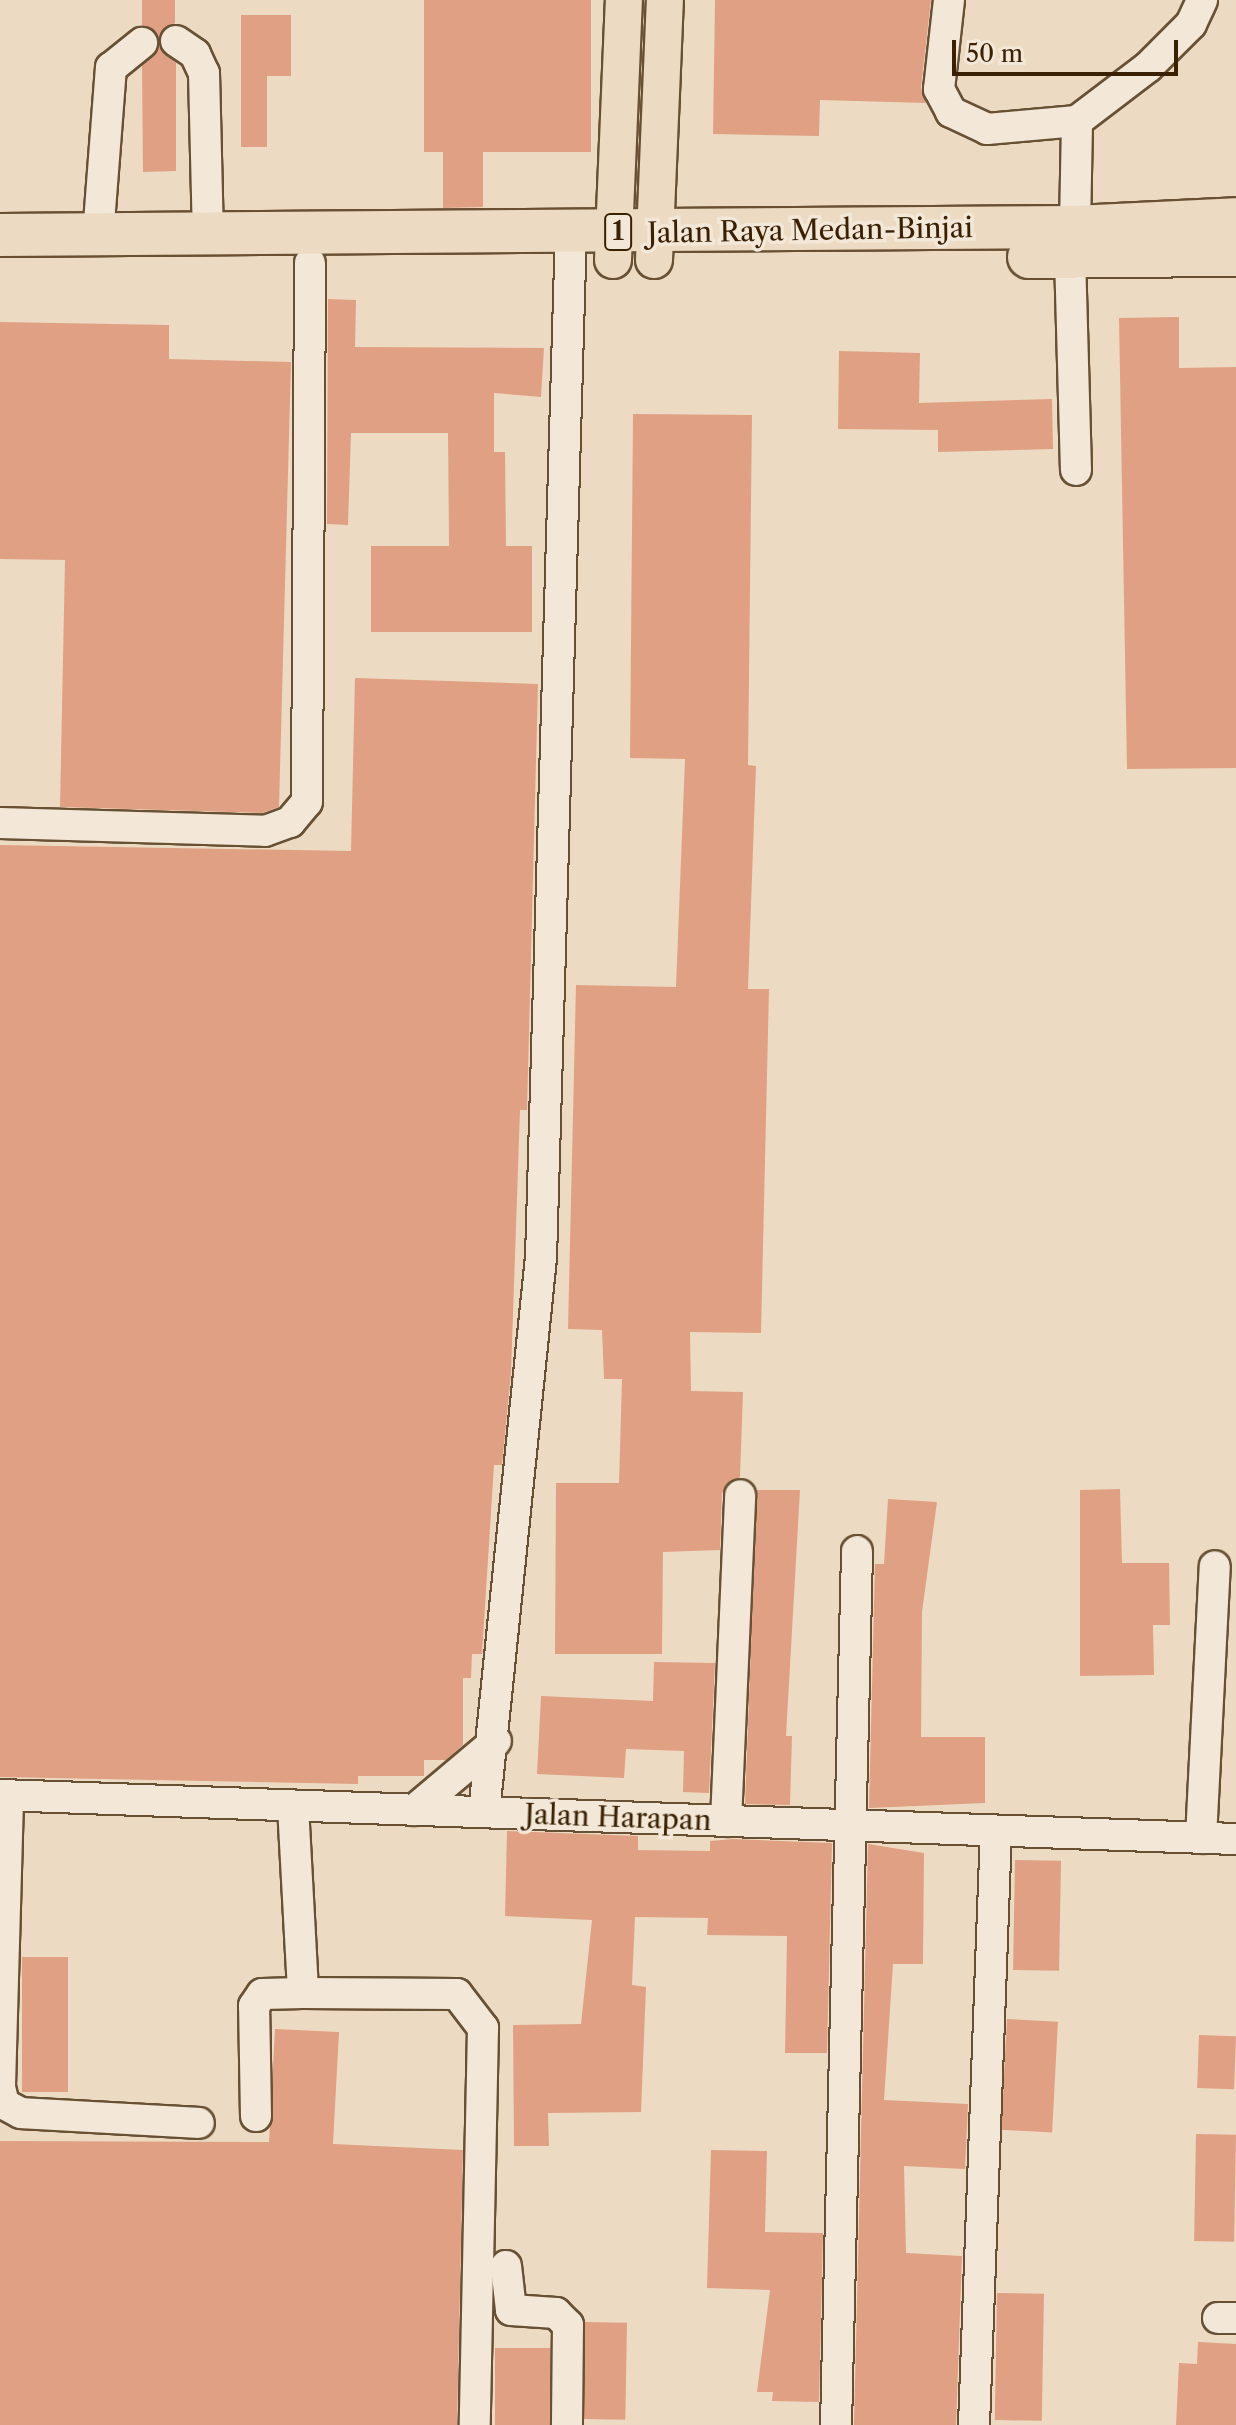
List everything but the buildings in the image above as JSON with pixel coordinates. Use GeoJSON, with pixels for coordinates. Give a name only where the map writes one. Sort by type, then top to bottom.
{"type":"FeatureCollection","features":[{"type":"Feature","properties":{"kind":"highway","name":"Jalan Raya Medan-Binjai"},"geometry":{"type":"LineString","coordinates":[[1073,242],[1236,219]]}},
{"type":"Feature","properties":{"kind":"highway","name":"Jalan Raya Medan-Binjai"},"geometry":{"type":"LineString","coordinates":[[0,235],[572,246],[1073,242],[1236,255]]}},
{"type":"Feature","properties":{"kind":"highway","name":"Jalan Raya Medan-Binjai"},"geometry":{"type":"LineString","coordinates":[[0,263],[310,263],[572,246]]}},
{"type":"Feature","properties":{"kind":"main road"},"geometry":{"type":"LineString","coordinates":[[614,246],[624,0]]}},
{"type":"Feature","properties":{"kind":"main road"},"geometry":{"type":"LineString","coordinates":[[655,246],[665,0]]}},
{"type":"Feature","properties":{"kind":"street"},"geometry":{"type":"LineString","coordinates":[[949,0],[939,89],[951,112],[987,129],[1077,121],[1148,67],[1191,24],[1202,0]]}},
{"type":"Feature","properties":{"kind":"street"},"geometry":{"type":"LineString","coordinates":[[176,41],[195,54],[204,73],[208,237]]}},
{"type":"Feature","properties":{"kind":"street"},"geometry":{"type":"LineString","coordinates":[[98,236],[108,81],[125,52],[142,43]]}},
{"type":"Feature","properties":{"kind":"street"},"geometry":{"type":"LineString","coordinates":[[1076,470],[1073,242],[1077,121]]}},
{"type":"Feature","properties":{"kind":"street"},"geometry":{"type":"LineString","coordinates":[[484,1812],[496,1741],[541,1258],[572,246]]}},
{"type":"Feature","properties":{"kind":"street"},"geometry":{"type":"LineString","coordinates":[[0,823],[265,831],[290,822],[307,802],[310,263]]}},
{"type":"Feature","properties":{"kind":"street"},"geometry":{"type":"LineString","coordinates":[[726,1821],[740,1495]]}},
{"type":"Feature","properties":{"kind":"street"},"geometry":{"type":"LineString","coordinates":[[836,2425],[853,1826],[857,1551]]}},
{"type":"Feature","properties":{"kind":"street"},"geometry":{"type":"LineString","coordinates":[[1201,1838],[1215,1566]]}},
{"type":"Feature","properties":{"kind":"street"},"geometry":{"type":"LineString","coordinates":[[414,1810],[496,1741]]}},
{"type":"Feature","properties":{"kind":"street"},"geometry":{"type":"LineString","coordinates":[[4,1796],[0,2086],[4,2104],[21,2113],[199,2123]]}},
{"type":"Feature","properties":{"kind":"street","name":"Jalan Harapan"},"geometry":{"type":"LineString","coordinates":[[4,1796],[1236,1839]]}},
{"type":"Feature","properties":{"kind":"street"},"geometry":{"type":"LineString","coordinates":[[293,1806],[303,1993]]}},
{"type":"Feature","properties":{"kind":"street"},"geometry":{"type":"LineString","coordinates":[[974,2425],[996,1831]]}},
{"type":"Feature","properties":{"kind":"street"},"geometry":{"type":"LineString","coordinates":[[256,2116],[254,2006],[262,1994],[457,1994],[478,2012],[475,2425]]}},
{"type":"Feature","properties":{"kind":"street"},"geometry":{"type":"LineString","coordinates":[[506,2266],[511,2310],[556,2313],[568,2325],[567,2425]]}}]}
